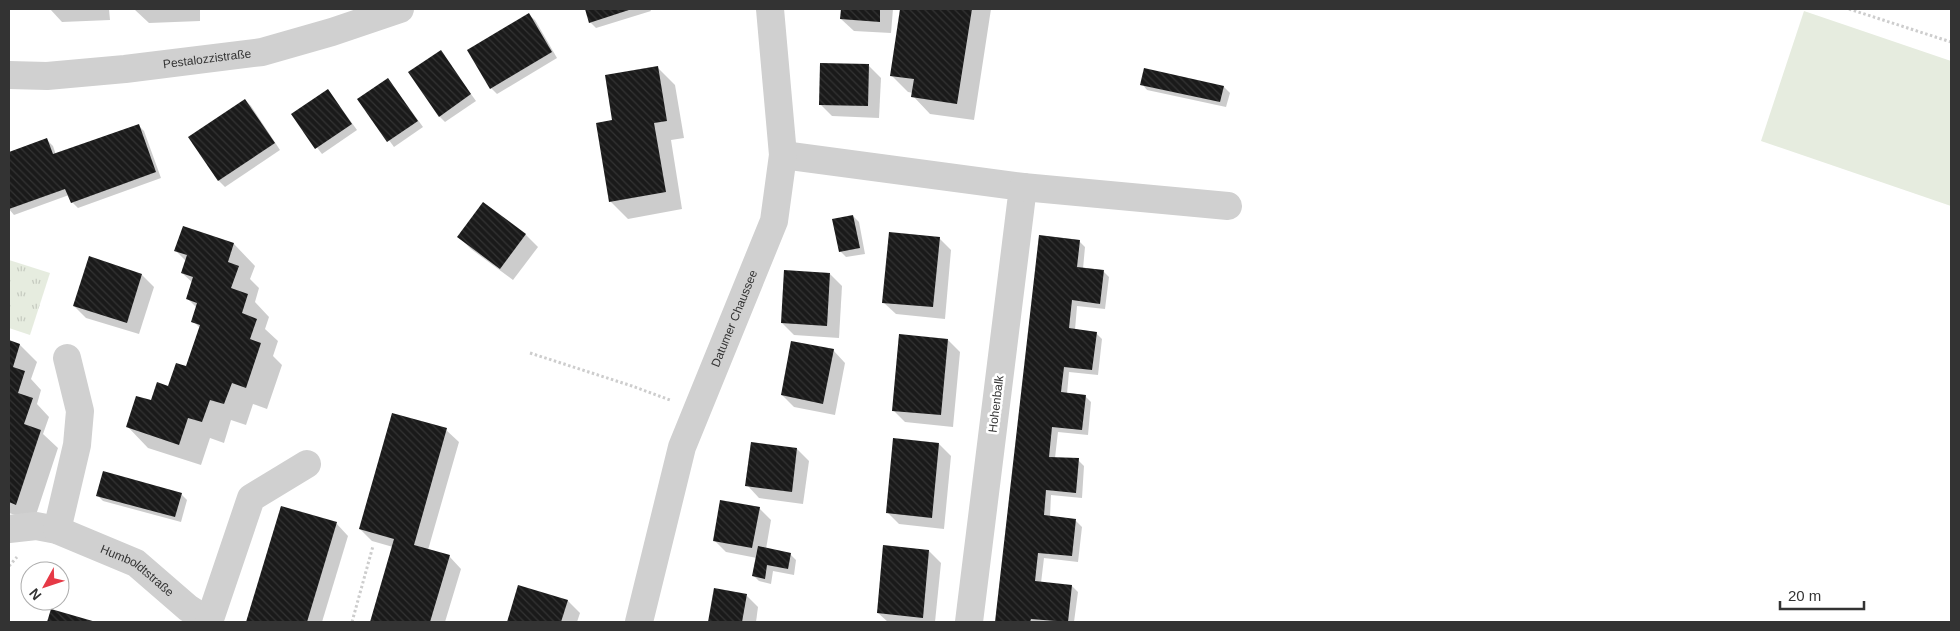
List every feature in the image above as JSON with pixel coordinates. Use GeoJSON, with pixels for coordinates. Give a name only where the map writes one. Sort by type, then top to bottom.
{"type":"FeatureCollection","features":[{"type":"Feature","properties":{"kind":"street","name":"Pestalozzistraße"},"geometry":{"type":"LineString","coordinates":[[9,75],[48,76],[115,70],[262,52],[332,32],[400,9]]}},
{"type":"Feature","properties":{"kind":"street","name":"Datumer Chaussee"},"geometry":{"type":"LineString","coordinates":[[639,622],[682,447],[774,221],[783,155],[770,9]]}},
{"type":"Feature","properties":{"kind":"street"},"geometry":{"type":"LineString","coordinates":[[783,155],[1023,187],[1228,206]]}},
{"type":"Feature","properties":{"kind":"street","name":"Hohenbalk"},"geometry":{"type":"LineString","coordinates":[[969,622],[1023,187]]}},
{"type":"Feature","properties":{"kind":"street"},"geometry":{"type":"LineString","coordinates":[[57,530],[77,446],[80,411],[67,358]]}},
{"type":"Feature","properties":{"kind":"street"},"geometry":{"type":"LineString","coordinates":[[210,622],[251,498],[307,464]]}},
{"type":"Feature","properties":{"kind":"street","name":"Humboldtstraße"},"geometry":{"type":"LineString","coordinates":[[9,529],[36,526],[57,530],[136,564],[188,608],[210,622]]}},
{"type":"Feature","properties":{"kind":"path"},"geometry":{"type":"LineString","coordinates":[[1849,9],[1951,42]]}},
{"type":"Feature","properties":{"kind":"path"},"geometry":{"type":"LineString","coordinates":[[530,353],[632,386],[697,410]]}},
{"type":"Feature","properties":{"kind":"path"},"geometry":{"type":"LineString","coordinates":[[352,622],[373,546]]}},
{"type":"Feature","properties":{"kind":"green space"},"geometry":{"type":"Polygon","coordinates":[[[1804,11],[1951,61],[1951,206],[1761,141],[1804,11]]]}},
{"type":"Feature","properties":{"kind":"green space"},"geometry":{"type":"Polygon","coordinates":[[[9,260],[50,273],[30,335],[9,328],[9,260]]]}},
{"type":"Feature","properties":{"kind":"building"},"geometry":{"type":"Polygon","coordinates":[[[585,9],[632,9],[589,23],[585,9]]]}},
{"type":"Feature","properties":{"kind":"building"},"geometry":{"type":"Polygon","coordinates":[[[841,9],[880,9],[880,22],[840,19],[841,9]]]}},
{"type":"Feature","properties":{"kind":"building"},"geometry":{"type":"Polygon","coordinates":[[[900,9],[972,9],[957,104],[911,97],[914,79],[890,76],[900,9]]]}},
{"type":"Feature","properties":{"kind":"building"},"geometry":{"type":"Polygon","coordinates":[[[529,13],[552,52],[490,89],[467,50],[529,13]]]}},
{"type":"Feature","properties":{"kind":"building"},"geometry":{"type":"Polygon","coordinates":[[[441,50],[471,94],[439,117],[408,72],[441,50]]]}},
{"type":"Feature","properties":{"kind":"building"},"geometry":{"type":"Polygon","coordinates":[[[820,63],[869,64],[868,106],[819,105],[820,63]]]}},
{"type":"Feature","properties":{"kind":"building"},"geometry":{"type":"Polygon","coordinates":[[[658,66],[667,121],[654,123],[666,192],[609,202],[596,123],[612,120],[605,75],[658,66]]]}},
{"type":"Feature","properties":{"kind":"building"},"geometry":{"type":"Polygon","coordinates":[[[1144,68],[1224,86],[1220,102],[1140,85],[1144,68]]]}},
{"type":"Feature","properties":{"kind":"building"},"geometry":{"type":"Polygon","coordinates":[[[388,78],[418,121],[387,142],[357,99],[388,78]]]}},
{"type":"Feature","properties":{"kind":"building"},"geometry":{"type":"Polygon","coordinates":[[[328,89],[352,124],[315,149],[291,114],[328,89]]]}},
{"type":"Feature","properties":{"kind":"building"},"geometry":{"type":"Polygon","coordinates":[[[245,99],[275,143],[218,181],[188,137],[245,99]]]}},
{"type":"Feature","properties":{"kind":"building"},"geometry":{"type":"Polygon","coordinates":[[[139,124],[156,172],[71,203],[65,189],[9,209],[9,152],[47,138],[53,154],[139,124]]]}},
{"type":"Feature","properties":{"kind":"building"},"geometry":{"type":"Polygon","coordinates":[[[483,202],[526,234],[500,269],[457,237],[483,202]]]}},
{"type":"Feature","properties":{"kind":"building"},"geometry":{"type":"Polygon","coordinates":[[[853,215],[860,248],[839,252],[832,219],[853,215]]]}},
{"type":"Feature","properties":{"kind":"building"},"geometry":{"type":"Polygon","coordinates":[[[183,226],[234,243],[228,262],[239,266],[231,288],[248,294],[242,313],[257,319],[250,339],[261,343],[246,388],[232,383],[224,404],[210,400],[202,422],[188,418],[179,445],[126,427],[136,396],[151,400],[157,382],[168,386],[176,363],[186,366],[200,325],[191,322],[197,303],[186,299],[193,277],[181,273],[187,255],[174,251],[183,226]]]}},
{"type":"Feature","properties":{"kind":"building"},"geometry":{"type":"Polygon","coordinates":[[[889,232],[940,237],[933,307],[882,303],[889,232]]]}},
{"type":"Feature","properties":{"kind":"building"},"geometry":{"type":"Polygon","coordinates":[[[1039,235],[1080,240],[1077,267],[1104,270],[1100,304],[1072,300],[1069,328],[1097,332],[1092,370],[1064,367],[1061,392],[1086,395],[1082,430],[1052,427],[1049,457],[1079,458],[1076,493],[1046,490],[1044,515],[1076,519],[1072,556],[1038,553],[1035,581],[1072,585],[1068,622],[1031,619],[1030,622],[995,622],[1039,235]]]}},
{"type":"Feature","properties":{"kind":"building"},"geometry":{"type":"Polygon","coordinates":[[[89,256],[142,274],[127,323],[73,306],[89,256]]]}},
{"type":"Feature","properties":{"kind":"building"},"geometry":{"type":"Polygon","coordinates":[[[784,270],[830,273],[827,326],[781,323],[784,270]]]}},
{"type":"Feature","properties":{"kind":"building"},"geometry":{"type":"Polygon","coordinates":[[[899,334],[948,339],[941,415],[892,411],[899,334]]]}},
{"type":"Feature","properties":{"kind":"building"},"geometry":{"type":"Polygon","coordinates":[[[9,340],[20,344],[13,367],[25,371],[18,393],[33,398],[24,424],[41,430],[16,505],[9,502],[9,340]]]}},
{"type":"Feature","properties":{"kind":"building"},"geometry":{"type":"Polygon","coordinates":[[[791,341],[834,349],[823,404],[781,395],[791,341]]]}},
{"type":"Feature","properties":{"kind":"building"},"geometry":{"type":"Polygon","coordinates":[[[392,413],[447,428],[414,545],[450,555],[430,622],[370,622],[394,539],[359,529],[392,413]]]}},
{"type":"Feature","properties":{"kind":"building"},"geometry":{"type":"Polygon","coordinates":[[[893,438],[939,443],[932,518],[886,513],[893,438]]]}},
{"type":"Feature","properties":{"kind":"building"},"geometry":{"type":"Polygon","coordinates":[[[751,442],[797,448],[792,492],[745,486],[751,442]]]}},
{"type":"Feature","properties":{"kind":"building"},"geometry":{"type":"Polygon","coordinates":[[[103,471],[182,493],[175,517],[96,496],[103,471]]]}},
{"type":"Feature","properties":{"kind":"building"},"geometry":{"type":"Polygon","coordinates":[[[720,500],[760,507],[752,548],[713,541],[720,500]]]}},
{"type":"Feature","properties":{"kind":"building"},"geometry":{"type":"Polygon","coordinates":[[[281,506],[337,522],[307,622],[246,622],[281,506]]]}},
{"type":"Feature","properties":{"kind":"building"},"geometry":{"type":"Polygon","coordinates":[[[883,545],[929,550],[923,618],[877,613],[883,545]]]}},
{"type":"Feature","properties":{"kind":"building"},"geometry":{"type":"Polygon","coordinates":[[[758,546],[791,553],[788,569],[767,565],[765,579],[752,576],[758,546]]]}},
{"type":"Feature","properties":{"kind":"building"},"geometry":{"type":"Polygon","coordinates":[[[518,585],[568,600],[561,622],[507,622],[518,585]]]}},
{"type":"Feature","properties":{"kind":"building"},"geometry":{"type":"Polygon","coordinates":[[[714,588],[747,594],[742,622],[708,622],[714,588]]]}},
{"type":"Feature","properties":{"kind":"building"},"geometry":{"type":"Polygon","coordinates":[[[50,611],[58,611],[96,622],[47,622],[50,611]]]}}]}
